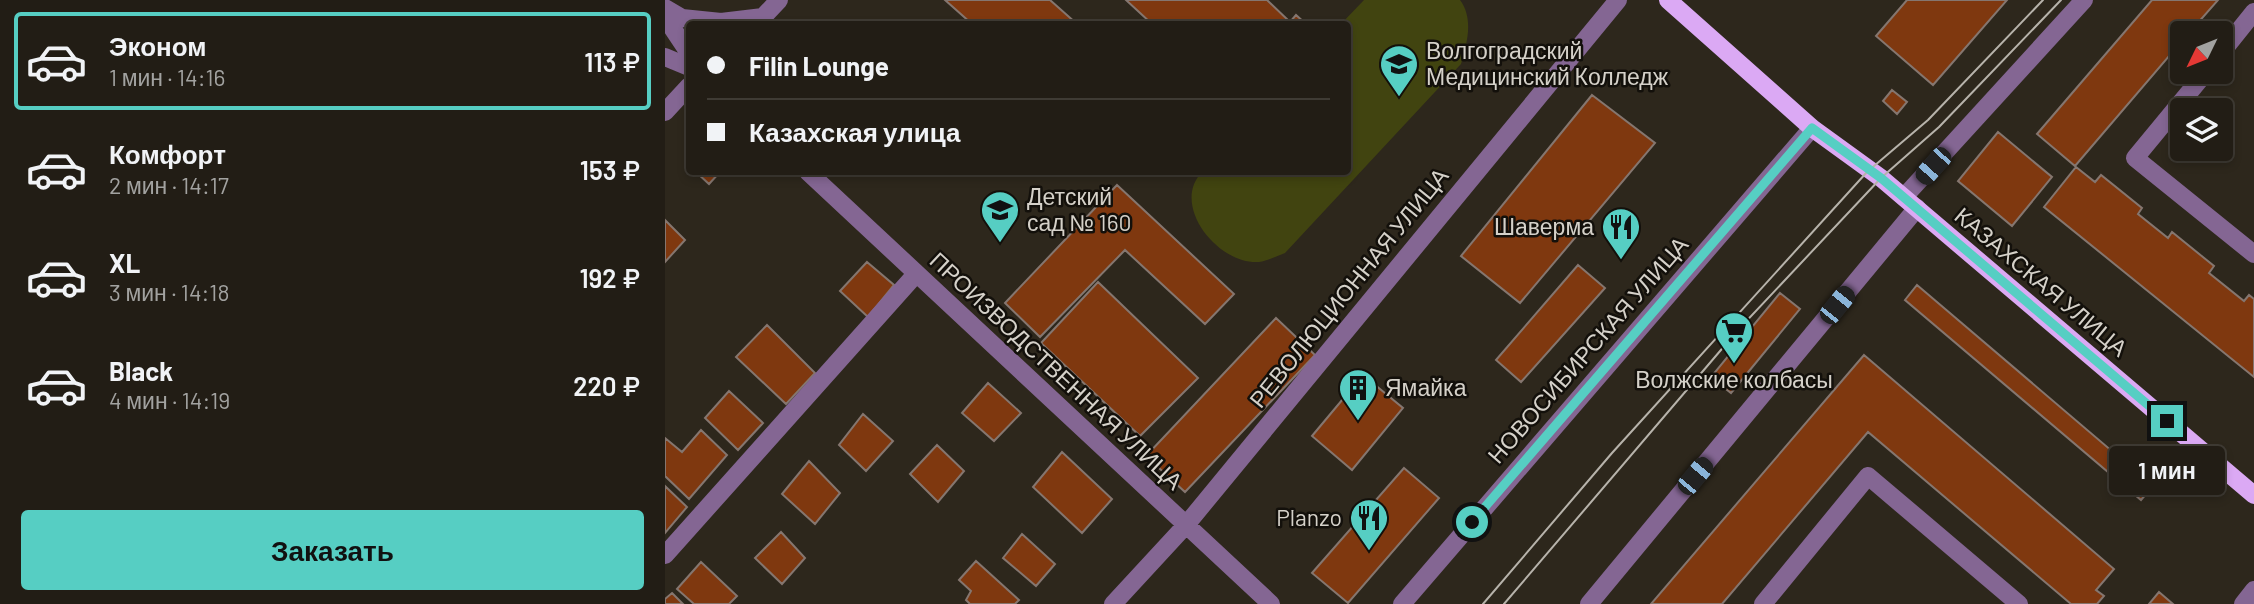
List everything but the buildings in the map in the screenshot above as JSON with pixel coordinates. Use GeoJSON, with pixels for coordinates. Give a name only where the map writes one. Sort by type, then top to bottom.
{"type":"FeatureCollection","features":[{"type":"Feature","properties":{"kind":"main road","name":"КАЗАХСКАЯ УЛИЦА"},"geometry":{"type":"LineString","coordinates":[[1668,0],[1812,128],[1881,178],[2253,491]]}},
{"type":"Feature","properties":{"kind":"street"},"geometry":{"type":"LineString","coordinates":[[732,21],[763,17],[779,0]]}},
{"type":"Feature","properties":{"kind":"street","name":"РЕВОЛЮЦИОННАЯ УЛИЦА"},"geometry":{"type":"LineString","coordinates":[[1113,604],[1186,525],[1618,0]]}},
{"type":"Feature","properties":{"kind":"street"},"geometry":{"type":"LineString","coordinates":[[1589,604],[1910,203],[2084,0]]}},
{"type":"Feature","properties":{"kind":"street"},"geometry":{"type":"LineString","coordinates":[[672,9],[682,18],[711,21]]}},
{"type":"Feature","properties":{"kind":"street"},"geometry":{"type":"LineString","coordinates":[[672,9],[686,45]]}},
{"type":"Feature","properties":{"kind":"street"},"geometry":{"type":"LineString","coordinates":[[2233,38],[2254,12]]}},
{"type":"Feature","properties":{"kind":"street"},"geometry":{"type":"LineString","coordinates":[[665,57],[686,66]]}},
{"type":"Feature","properties":{"kind":"street"},"geometry":{"type":"LineString","coordinates":[[2196,84],[2135,158],[2254,254]]}},
{"type":"Feature","properties":{"kind":"street"},"geometry":{"type":"LineString","coordinates":[[665,112],[686,89]]}},
{"type":"Feature","properties":{"kind":"street","name":"НОВОСИБИРСКАЯ УЛИЦА"},"geometry":{"type":"LineString","coordinates":[[1402,604],[1812,128]]}},
{"type":"Feature","properties":{"kind":"street","name":"ПРОИЗВОДСТВЕННАЯ УЛИЦА"},"geometry":{"type":"LineString","coordinates":[[811,175],[1271,604]]}},
{"type":"Feature","properties":{"kind":"street"},"geometry":{"type":"LineString","coordinates":[[665,555],[916,274]]}},
{"type":"Feature","properties":{"kind":"street"},"geometry":{"type":"LineString","coordinates":[[1763,604],[1868,476],[2019,604]]}},
{"type":"Feature","properties":{"kind":"street"},"geometry":{"type":"LineString","coordinates":[[2243,604],[2254,590]]}},
{"type":"Feature","properties":{"kind":"shaded area"},"geometry":{"type":"Polygon","coordinates":[[[1364,0],[1460,0],[1468,23],[1461,64],[1285,253],[1259,262],[1228,254],[1215,244],[1195,216],[1192,200],[1194,185],[1200,175],[1351,175],[1351,21],[1344,21],[1364,0]]]}},
{"type":"Feature","properties":{"kind":"tram line"},"geometry":{"type":"LineString","coordinates":[[1483,604],[1612,453],[1867,172],[1928,120],[2043,0]]}},
{"type":"Feature","properties":{"kind":"tram line"},"geometry":{"type":"LineString","coordinates":[[1504,604],[1738,330],[1881,178],[1939,127],[2061,0]]}},
{"type":"Feature","properties":{"kind":"place","name":"Волгоградский Медицинский Колледж"},"geometry":{"type":"Point","coordinates":[1399,98]}},
{"type":"Feature","properties":{"kind":"place","name":"Детский сад № 160"},"geometry":{"type":"Point","coordinates":[1000,244]}},
{"type":"Feature","properties":{"kind":"place","name":"Шаверма"},"geometry":{"type":"Point","coordinates":[1621,261]}},
{"type":"Feature","properties":{"kind":"place","name":"Волжские колбасы"},"geometry":{"type":"Point","coordinates":[1734,365]}},
{"type":"Feature","properties":{"kind":"place","name":"Ямайка"},"geometry":{"type":"Point","coordinates":[1358,422]}},
{"type":"Feature","properties":{"kind":"place","name":"Planzo"},"geometry":{"type":"Point","coordinates":[1369,552]}},
{"type":"Feature","properties":{"kind":"route"},"geometry":{"type":"LineString","coordinates":[[1472,522],[1812,128],[1881,178],[2167,421]]}}]}
